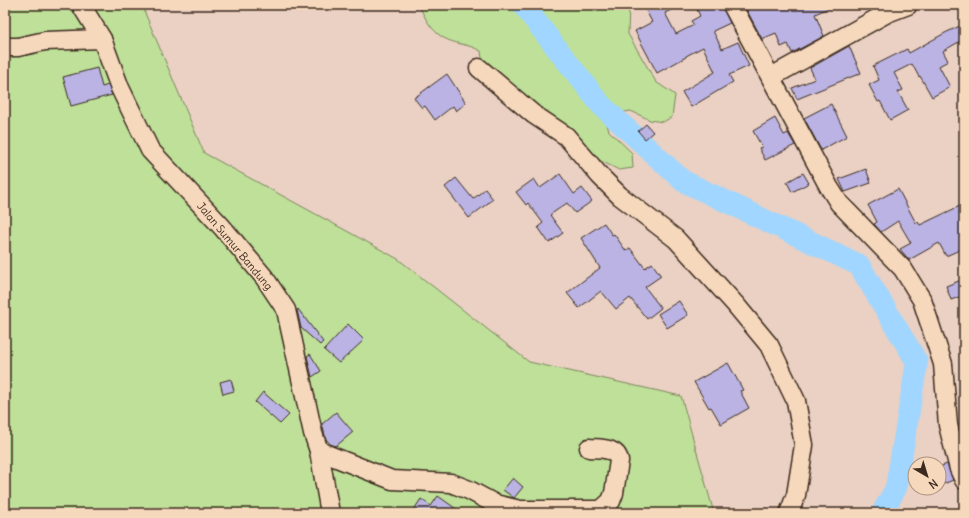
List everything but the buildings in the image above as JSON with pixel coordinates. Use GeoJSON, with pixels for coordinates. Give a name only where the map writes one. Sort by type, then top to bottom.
{"type":"FeatureCollection","features":[{"type":"Feature","properties":{"kind":"street","name":"Jalan Sumur Bandung"},"geometry":{"type":"LineString","coordinates":[[81,5],[102,39],[120,88],[150,150],[222,227],[264,277],[286,310],[313,432],[319,451],[330,513]]}},
{"type":"Feature","properties":{"kind":"street"},"geometry":{"type":"LineString","coordinates":[[732,5],[839,203],[903,269],[922,300],[943,364],[948,425],[959,469],[964,480]]}},
{"type":"Feature","properties":{"kind":"street"},"geometry":{"type":"LineString","coordinates":[[771,77],[888,13],[908,5]]}},
{"type":"Feature","properties":{"kind":"street"},"geometry":{"type":"LineString","coordinates":[[5,47],[18,47],[45,41],[102,39]]}},
{"type":"Feature","properties":{"kind":"street"},"geometry":{"type":"LineString","coordinates":[[479,68],[533,114],[566,136],[600,176],[615,191],[676,239],[736,304],[769,345],[796,401],[804,445],[796,495],[789,513]]}},
{"type":"Feature","properties":{"kind":"street"},"geometry":{"type":"LineString","coordinates":[[319,451],[392,480],[451,483],[470,490],[495,504],[520,510],[601,510],[611,501],[614,493],[619,461],[616,452],[612,450],[589,448]]}},
{"type":"Feature","properties":{"kind":"green space"},"geometry":{"type":"Polygon","coordinates":[[[5,5],[144,5],[145,13],[204,153],[398,259],[529,362],[681,396],[714,513],[5,513],[5,5]]]}},
{"type":"Feature","properties":{"kind":"green space"},"geometry":{"type":"Polygon","coordinates":[[[419,5],[629,5],[628,34],[656,82],[675,95],[672,117],[663,122],[650,120],[631,111],[618,113],[605,119],[609,131],[632,153],[633,168],[619,170],[591,156],[483,66],[481,51],[448,40],[438,34],[427,21],[419,5]]]}},
{"type":"Feature","properties":{"kind":"waterway"},"geometry":{"type":"LineString","coordinates":[[523,5],[601,105],[683,181],[859,265],[917,362],[896,488],[882,513]]}}]}
